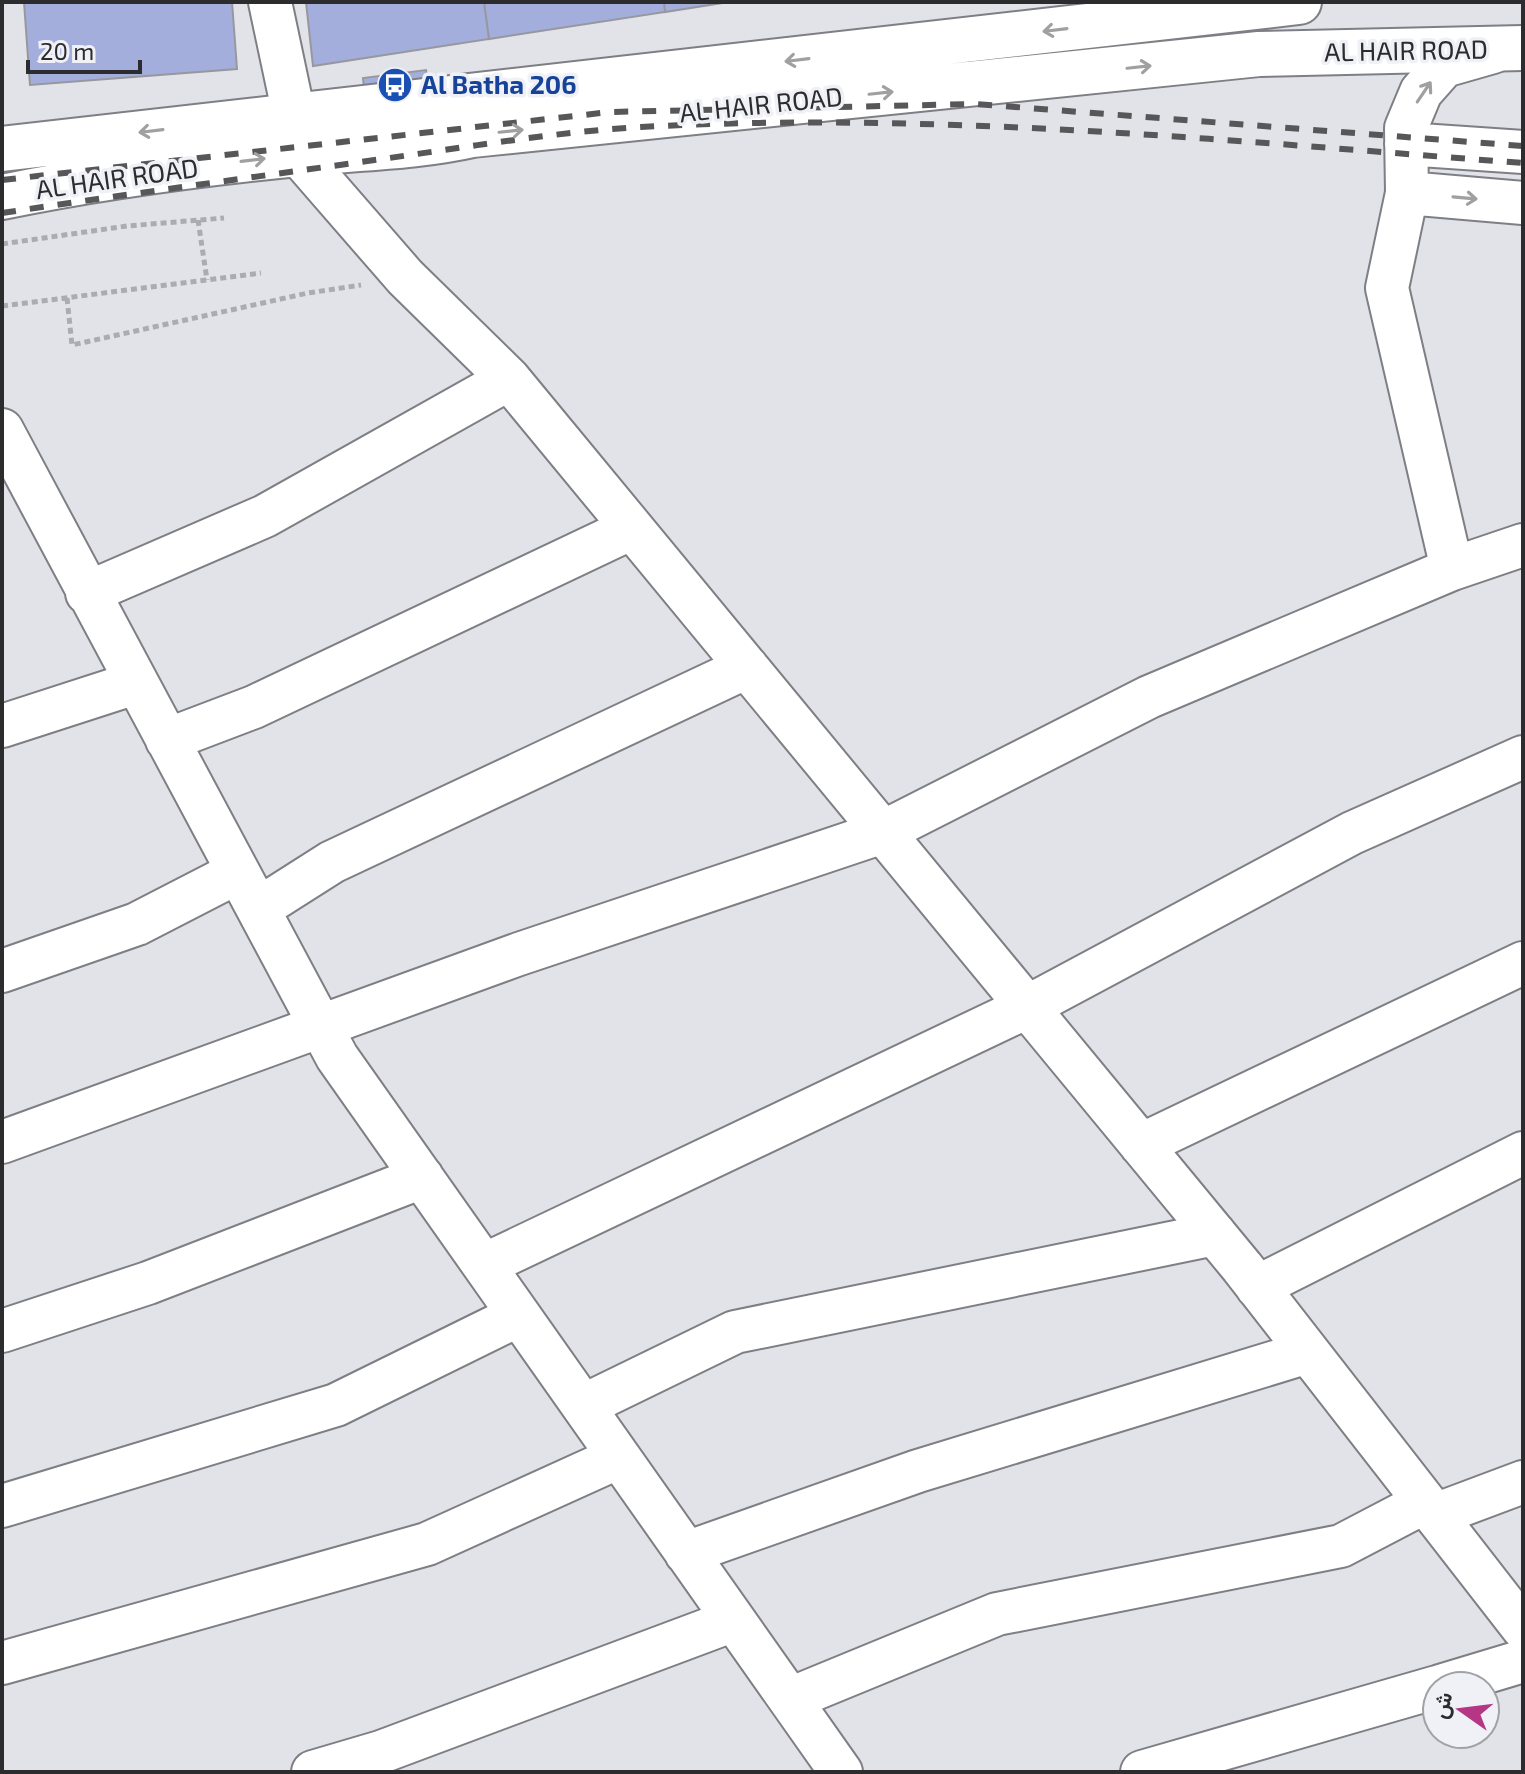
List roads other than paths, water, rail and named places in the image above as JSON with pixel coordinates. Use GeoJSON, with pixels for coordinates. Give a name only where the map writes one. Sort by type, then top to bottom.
{"type":"FeatureCollection","features":[{"type":"Feature","properties":{"kind":"main road","name":"AL HAIR ROAD"},"geometry":{"type":"LineString","coordinates":[[2,197],[296,134],[535,90],[1299,2]]}},
{"type":"Feature","properties":{"kind":"main road","name":"AL HAIR ROAD"},"geometry":{"type":"LineString","coordinates":[[2,149],[296,134],[432,144],[472,135],[1259,54],[1512,49]]}},
{"type":"Feature","properties":{"kind":"street"},"geometry":{"type":"LineString","coordinates":[[270,2],[296,134],[405,277],[509,379],[1215,1234],[1523,1628]]}},
{"type":"Feature","properties":{"kind":"street"},"geometry":{"type":"LineString","coordinates":[[1452,569],[1387,288],[1407,193],[1406,128],[1421,92],[1444,66],[1512,49]]}},
{"type":"Feature","properties":{"kind":"street"},"geometry":{"type":"LineString","coordinates":[[1406,144],[1523,152]]}},
{"type":"Feature","properties":{"kind":"street"},"geometry":{"type":"LineString","coordinates":[[1407,193],[1523,203]]}},
{"type":"Feature","properties":{"kind":"street"},"geometry":{"type":"LineString","coordinates":[[87,593],[265,516],[509,379]]}},
{"type":"Feature","properties":{"kind":"street"},"geometry":{"type":"LineString","coordinates":[[2,430],[337,1057],[841,1772]]}},
{"type":"Feature","properties":{"kind":"street"},"geometry":{"type":"LineString","coordinates":[[167,740],[254,707],[632,528]]}},
{"type":"Feature","properties":{"kind":"street"},"geometry":{"type":"LineString","coordinates":[[2,1142],[519,954],[883,832],[1149,697],[1452,569],[1523,545]]}},
{"type":"Feature","properties":{"kind":"street"},"geometry":{"type":"LineString","coordinates":[[258,909],[332,862],[747,667]]}},
{"type":"Feature","properties":{"kind":"street"},"geometry":{"type":"LineString","coordinates":[[2,726],[135,683]]}},
{"type":"Feature","properties":{"kind":"street"},"geometry":{"type":"LineString","coordinates":[[484,1265],[1027,1007],[1352,833],[1523,757]]}},
{"type":"Feature","properties":{"kind":"street"},"geometry":{"type":"LineString","coordinates":[[2,971],[137,924],[238,872]]}},
{"type":"Feature","properties":{"kind":"street"},"geometry":{"type":"LineString","coordinates":[[1141,1145],[1523,963]]}},
{"type":"Feature","properties":{"kind":"street"},"geometry":{"type":"LineString","coordinates":[[1257,1287],[1523,1153]]}},
{"type":"Feature","properties":{"kind":"street"},"geometry":{"type":"LineString","coordinates":[[2,1331],[148,1283],[422,1177]]}},
{"type":"Feature","properties":{"kind":"street"},"geometry":{"type":"LineString","coordinates":[[583,1406],[735,1332],[1215,1234]]}},
{"type":"Feature","properties":{"kind":"street"},"geometry":{"type":"LineString","coordinates":[[2,1506],[336,1405],[519,1315]]}},
{"type":"Feature","properties":{"kind":"street"},"geometry":{"type":"LineString","coordinates":[[686,1553],[918,1471],[1308,1352]]}},
{"type":"Feature","properties":{"kind":"street"},"geometry":{"type":"LineString","coordinates":[[2,1663],[427,1544],[619,1457]]}},
{"type":"Feature","properties":{"kind":"street"},"geometry":{"type":"LineString","coordinates":[[790,1699],[997,1614],[1341,1546],[1430,1509],[1523,1482]]}},
{"type":"Feature","properties":{"kind":"street"},"geometry":{"type":"LineString","coordinates":[[313,1772],[381,1752],[734,1620]]}},
{"type":"Feature","properties":{"kind":"street"},"geometry":{"type":"LineString","coordinates":[[1493,1670],[1523,1661]]}},
{"type":"Feature","properties":{"kind":"street"},"geometry":{"type":"LineString","coordinates":[[1142,1772],[1421,1691]]}},
{"type":"Feature","properties":{"kind":"railway"},"geometry":{"type":"LineString","coordinates":[[2,180],[610,112],[976,104],[1523,146]]}},
{"type":"Feature","properties":{"kind":"railway"},"geometry":{"type":"LineString","coordinates":[[2,213],[544,136],[609,129],[751,123],[862,123],[1082,131],[1523,163]]}},
{"type":"Feature","properties":{"kind":"place","name":"Al Batha 206"},"geometry":{"type":"Point","coordinates":[395,85]}}]}
